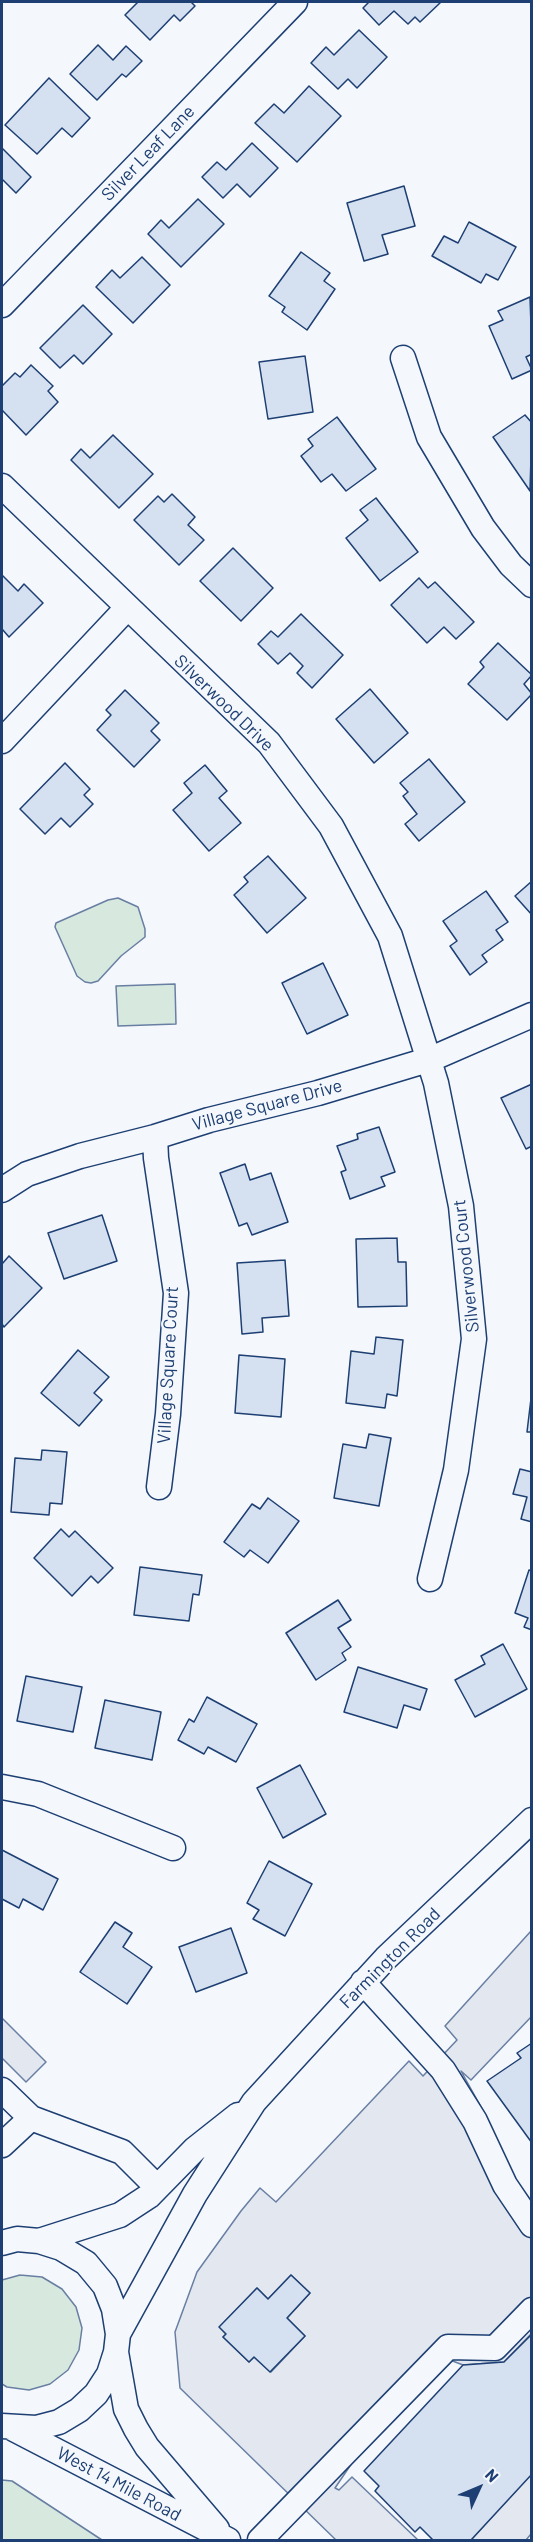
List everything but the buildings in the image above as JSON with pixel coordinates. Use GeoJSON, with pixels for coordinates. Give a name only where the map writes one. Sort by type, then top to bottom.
{"type":"FeatureCollection","features":[{"type":"Feature","properties":{"kind":"street","name":"Silver Leaf Lane"},"geometry":{"type":"LineString","coordinates":[[2,305],[295,2]]}},
{"type":"Feature","properties":{"kind":"street"},"geometry":{"type":"LineString","coordinates":[[403,358],[429,437],[483,528],[511,565],[531,585]]}},
{"type":"Feature","properties":{"kind":"street","name":"Silverwood Drive"},"geometry":{"type":"LineString","coordinates":[[2,486],[269,743],[331,826],[390,936],[431,1059]]}},
{"type":"Feature","properties":{"kind":"street"},"geometry":{"type":"LineString","coordinates":[[2,741],[127,608]]}},
{"type":"Feature","properties":{"kind":"street","name":"Village Square Drive"},"geometry":{"type":"LineString","coordinates":[[2,1190],[27,1174],[80,1156],[318,1093],[431,1059],[531,1015]]}},
{"type":"Feature","properties":{"kind":"street","name":"Silverwood Court"},"geometry":{"type":"LineString","coordinates":[[430,1579],[456,1470],[474,1339],[461,1206],[431,1059]]}},
{"type":"Feature","properties":{"kind":"street","name":"Village Square Court"},"geometry":{"type":"LineString","coordinates":[[155,1137],[156,1158],[176,1293],[168,1414],[159,1487]]}},
{"type":"Feature","properties":{"kind":"street"},"geometry":{"type":"LineString","coordinates":[[2,1787],[38,1794],[173,1848]]}},
{"type":"Feature","properties":{"kind":"street","name":"Farmington Road"},"geometry":{"type":"LineString","coordinates":[[15,2240],[120,2215],[158,2187],[195,2150],[254,2102],[363,1982],[531,1820]]}},
{"type":"Feature","properties":{"kind":"street"},"geometry":{"type":"LineString","coordinates":[[363,1982],[443,2070],[475,2121],[505,2185],[531,2226]]}},
{"type":"Feature","properties":{"kind":"street"},"geometry":{"type":"LineString","coordinates":[[2,2090],[31,2118],[122,2152],[158,2187]]}},
{"type":"Feature","properties":{"kind":"street","name":"Farmington Road"},"geometry":{"type":"LineString","coordinates":[[7,2427],[36,2428],[59,2422],[79,2410],[96,2394],[109,2374],[117,2343],[195,2194],[254,2102]]}},
{"type":"Feature","properties":{"kind":"street"},"geometry":{"type":"LineString","coordinates":[[2,2145],[31,2118]]}},
{"type":"Feature","properties":{"kind":"street","name":"West 14 Mile Road"},"geometry":{"type":"LineString","coordinates":[[15,2240],[62,2248],[86,2263],[105,2286],[114,2309],[126,2409],[147,2447],[227,2540]]}},
{"type":"Feature","properties":{"kind":"street"},"geometry":{"type":"LineString","coordinates":[[260,2541],[448,2348],[495,2348],[531,2310]]}},
{"type":"Feature","properties":{"kind":"street","name":"West 14 Mile Road"},"geometry":{"type":"LineString","coordinates":[[7,2427],[227,2540]]}},
{"type":"Feature","properties":{"kind":"shaded area"},"geometry":{"type":"Polygon","coordinates":[[[118,898],[138,907],[145,929],[145,937],[121,956],[98,981],[85,982],[77,976],[55,927],[56,923],[108,900],[118,898]]]}},
{"type":"Feature","properties":{"kind":"shaded area"},"geometry":{"type":"Polygon","coordinates":[[[175,984],[176,1024],[118,1026],[116,986],[175,984]]]}},
{"type":"Feature","properties":{"kind":"shaded area"},"geometry":{"type":"Polygon","coordinates":[[[531,1931],[531,2017],[471,2080],[461,2071],[485,2114],[512,2174],[531,2203],[531,2334],[504,2362],[463,2365],[450,2360],[352,2463],[335,2488],[339,2490],[352,2477],[418,2540],[336,2540],[180,2388],[175,2332],[197,2272],[260,2188],[276,2202],[409,2061],[423,2076],[457,2040],[445,2026],[531,1931]],[[291,2275],[268,2299],[257,2288],[220,2327],[226,2334],[223,2337],[249,2362],[254,2357],[271,2372],[305,2336],[287,2318],[310,2293],[291,2275]]]}},
{"type":"Feature","properties":{"kind":"shaded area"},"geometry":{"type":"Polygon","coordinates":[[[2,2018],[46,2062],[26,2082],[2,2058],[2,2018]]]}},
{"type":"Feature","properties":{"kind":"shaded area"},"geometry":{"type":"Polygon","coordinates":[[[20,2275],[42,2277],[62,2289],[76,2307],[82,2328],[79,2350],[68,2370],[50,2384],[29,2390],[7,2387],[2,2384],[2,2280],[20,2275]]]}},
{"type":"Feature","properties":{"kind":"shaded area"},"geometry":{"type":"Polygon","coordinates":[[[531,2474],[531,2534],[526,2540],[471,2540],[531,2474]]]}},
{"type":"Feature","properties":{"kind":"shaded area"},"geometry":{"type":"Polygon","coordinates":[[[2,2480],[12,2481],[102,2540],[2,2540],[2,2480]]]}}]}
